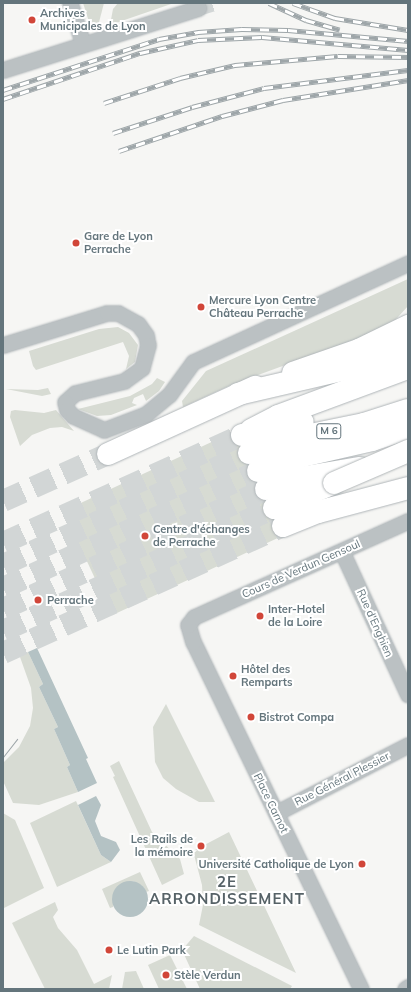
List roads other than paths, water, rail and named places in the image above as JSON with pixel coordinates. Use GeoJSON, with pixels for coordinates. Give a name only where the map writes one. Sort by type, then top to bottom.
{"type":"FeatureCollection","features":[{"type":"Feature","properties":{"kind":"main road"},"geometry":{"type":"LineString","coordinates":[[385,338],[408,316]]}},
{"type":"Feature","properties":{"kind":"main road"},"geometry":{"type":"LineString","coordinates":[[108,454],[238,394],[359,350],[408,326]]}},
{"type":"Feature","properties":{"kind":"main road"},"geometry":{"type":"LineString","coordinates":[[238,394],[371,363],[408,347]]}},
{"type":"Feature","properties":{"kind":"main road"},"geometry":{"type":"LineString","coordinates":[[262,480],[278,416],[408,368]]}},
{"type":"Feature","properties":{"kind":"main road"},"geometry":{"type":"LineString","coordinates":[[262,480],[287,424],[403,418]]}},
{"type":"Feature","properties":{"kind":"main road","name":"M 6"},"geometry":{"type":"LineString","coordinates":[[262,480],[302,456],[372,440],[403,418]]}},
{"type":"Feature","properties":{"kind":"main road"},"geometry":{"type":"LineString","coordinates":[[262,480],[334,483],[408,451]]}},
{"type":"Feature","properties":{"kind":"main road"},"geometry":{"type":"LineString","coordinates":[[262,480],[300,478],[408,461]]}},
{"type":"Feature","properties":{"kind":"main road"},"geometry":{"type":"LineString","coordinates":[[262,480],[318,512],[408,488]]}},
{"type":"Feature","properties":{"kind":"street"},"geometry":{"type":"LineString","coordinates":[[70,3],[83,44]]}},
{"type":"Feature","properties":{"kind":"street"},"geometry":{"type":"LineString","coordinates":[[3,70],[198,8]]}},
{"type":"Feature","properties":{"kind":"street"},"geometry":{"type":"LineString","coordinates":[[3,344],[107,313],[118,313],[138,324],[146,335],[148,345],[142,368],[124,381],[75,393],[65,402],[67,410],[73,416],[104,430],[146,414],[169,395],[193,362],[408,263]]}},
{"type":"Feature","properties":{"kind":"street","name":"Cours de Verdun Gensoul"},"geometry":{"type":"LineString","coordinates":[[194,617],[342,552],[408,521]]}},
{"type":"Feature","properties":{"kind":"street","name":"Rue d'Enghien"},"geometry":{"type":"LineString","coordinates":[[342,552],[408,695]]}},
{"type":"Feature","properties":{"kind":"street","name":"Place Carnot"},"geometry":{"type":"LineString","coordinates":[[194,617],[188,625],[193,642],[361,989]]}},
{"type":"Feature","properties":{"kind":"street","name":"Rue Général Plessier"},"geometry":{"type":"LineString","coordinates":[[276,813],[408,745]]}},
{"type":"Feature","properties":{"kind":"tunnel"},"geometry":{"type":"LineString","coordinates":[[198,8],[214,3]]}},
{"type":"Feature","properties":{"kind":"tunnel"},"geometry":{"type":"LineString","coordinates":[[3,543],[242,435]]}},
{"type":"Feature","properties":{"kind":"tunnel"},"geometry":{"type":"LineString","coordinates":[[3,565],[249,453]]}},
{"type":"Feature","properties":{"kind":"tunnel"},"geometry":{"type":"LineString","coordinates":[[3,501],[108,454]]}},
{"type":"Feature","properties":{"kind":"tunnel"},"geometry":{"type":"LineString","coordinates":[[3,588],[258,471]]}},
{"type":"Feature","properties":{"kind":"tunnel"},"geometry":{"type":"LineString","coordinates":[[3,609],[266,489]]}},
{"type":"Feature","properties":{"kind":"tunnel"},"geometry":{"type":"LineString","coordinates":[[3,631],[274,508]]}},
{"type":"Feature","properties":{"kind":"tunnel"},"geometry":{"type":"LineString","coordinates":[[3,653],[283,526]]}},
{"type":"Feature","properties":{"kind":"tram line"},"geometry":{"type":"LineString","coordinates":[[3,757],[17,739]]}},
{"type":"Feature","properties":{"kind":"railway"},"geometry":{"type":"LineString","coordinates":[[269,3],[306,20],[340,30]]}},
{"type":"Feature","properties":{"kind":"railway"},"geometry":{"type":"LineString","coordinates":[[293,3],[335,18],[408,30]]}},
{"type":"Feature","properties":{"kind":"railway"},"geometry":{"type":"LineString","coordinates":[[3,90],[159,39],[198,32],[242,29],[288,30],[408,41]]}},
{"type":"Feature","properties":{"kind":"railway"},"geometry":{"type":"LineString","coordinates":[[3,99],[140,53],[198,40],[262,37],[408,50]]}},
{"type":"Feature","properties":{"kind":"railway"},"geometry":{"type":"LineString","coordinates":[[104,103],[180,78],[235,65],[338,56],[408,57]]}},
{"type":"Feature","properties":{"kind":"railway"},"geometry":{"type":"LineString","coordinates":[[113,133],[192,107],[264,88],[408,70]]}},
{"type":"Feature","properties":{"kind":"railway"},"geometry":{"type":"LineString","coordinates":[[119,151],[222,116],[283,100],[408,80]]}},
{"type":"Feature","properties":{"kind":"place","name":"Archives Municipales de Lyon"},"geometry":{"type":"Point","coordinates":[32,20]}},
{"type":"Feature","properties":{"kind":"place","name":"Gare de Lyon Perrache"},"geometry":{"type":"Point","coordinates":[76,243]}},
{"type":"Feature","properties":{"kind":"place","name":"Mercure Lyon Centre Château Perrache"},"geometry":{"type":"Point","coordinates":[201,307]}},
{"type":"Feature","properties":{"kind":"place","name":"Centre d'échanges de Perrache"},"geometry":{"type":"Point","coordinates":[145,536]}},
{"type":"Feature","properties":{"kind":"place","name":"Perrache"},"geometry":{"type":"Point","coordinates":[38,600]}},
{"type":"Feature","properties":{"kind":"place","name":"Inter-Hotel de la Loire"},"geometry":{"type":"Point","coordinates":[260,616]}},
{"type":"Feature","properties":{"kind":"place","name":"Hôtel des Remparts"},"geometry":{"type":"Point","coordinates":[233,676]}},
{"type":"Feature","properties":{"kind":"place","name":"Bistrot Compa"},"geometry":{"type":"Point","coordinates":[251,717]}},
{"type":"Feature","properties":{"kind":"place","name":"Les Rails de la mémoire"},"geometry":{"type":"Point","coordinates":[201,846]}},
{"type":"Feature","properties":{"kind":"place","name":"Université Catholique de Lyon"},"geometry":{"type":"Point","coordinates":[362,864]}},
{"type":"Feature","properties":{"kind":"place","name":"Le Lutin Park"},"geometry":{"type":"Point","coordinates":[109,950]}},
{"type":"Feature","properties":{"kind":"place","name":"Stèle Verdun"},"geometry":{"type":"Point","coordinates":[166,975]}},
{"type":"Feature","properties":{"kind":"district","name":"2E ARRONDISSEMENT"},"geometry":{"type":"Point","coordinates":[227,890]}}]}
